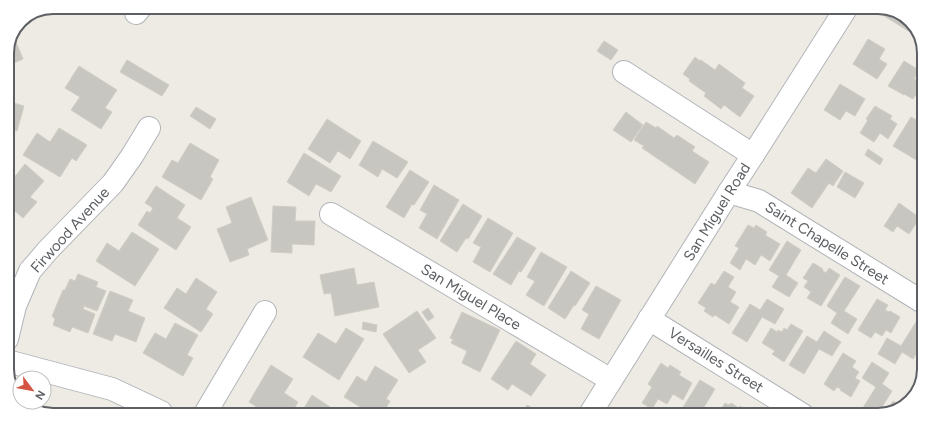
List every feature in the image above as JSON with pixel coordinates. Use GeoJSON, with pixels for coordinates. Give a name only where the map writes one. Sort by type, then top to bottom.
{"type":"FeatureCollection","features":[{"type":"Feature","properties":{"kind":"street","name":"San Miguel Road"},"geometry":{"type":"LineString","coordinates":[[594,408],[842,14]]}},
{"type":"Feature","properties":{"kind":"street"},"geometry":{"type":"LineString","coordinates":[[624,72],[753,155]]}},
{"type":"Feature","properties":{"kind":"street","name":"Firwood Avenue"},"geometry":{"type":"LineString","coordinates":[[14,310],[30,271],[48,250],[113,183],[150,128]]}},
{"type":"Feature","properties":{"kind":"street","name":"Saint Chapelle Street"},"geometry":{"type":"LineString","coordinates":[[729,192],[759,201],[917,299]]}},
{"type":"Feature","properties":{"kind":"street","name":"San Miguel Place"},"geometry":{"type":"LineString","coordinates":[[331,214],[611,380]]}},
{"type":"Feature","properties":{"kind":"street"},"geometry":{"type":"LineString","coordinates":[[208,408],[265,312]]}},
{"type":"Feature","properties":{"kind":"street","name":"Versailles Street"},"geometry":{"type":"LineString","coordinates":[[649,319],[792,408]]}},
{"type":"Feature","properties":{"kind":"street"},"geometry":{"type":"LineString","coordinates":[[14,363],[112,389],[152,408]]}},
{"type":"Feature","properties":{"kind":"building"},"geometry":{"type":"Polygon","coordinates":[[[882,15],[897,19],[907,27],[910,32],[882,15]]]}},
{"type":"Feature","properties":{"kind":"building"},"geometry":{"type":"Polygon","coordinates":[[[868,39],[885,49],[879,59],[887,64],[877,79],[853,64],[868,39]]]}},
{"type":"Feature","properties":{"kind":"building"},"geometry":{"type":"Polygon","coordinates":[[[16,41],[23,59],[14,63],[16,41]]]}},
{"type":"Feature","properties":{"kind":"building"},"geometry":{"type":"Polygon","coordinates":[[[604,41],[618,50],[611,60],[597,51],[604,41]]]}},
{"type":"Feature","properties":{"kind":"building"},"geometry":{"type":"Polygon","coordinates":[[[695,57],[715,70],[719,64],[745,83],[742,88],[754,96],[740,117],[724,105],[721,109],[704,96],[706,93],[689,81],[690,79],[683,74],[695,57]]]}},
{"type":"Feature","properties":{"kind":"building"},"geometry":{"type":"Polygon","coordinates":[[[127,60],[169,85],[162,96],[120,72],[127,60]]]}},
{"type":"Feature","properties":{"kind":"building"},"geometry":{"type":"Polygon","coordinates":[[[904,61],[917,69],[917,74],[914,79],[917,81],[917,93],[913,99],[888,86],[904,61]]]}},
{"type":"Feature","properties":{"kind":"building"},"geometry":{"type":"Polygon","coordinates":[[[79,66],[117,90],[105,108],[112,112],[101,129],[71,110],[80,97],[65,88],[79,66]]]}},
{"type":"Feature","properties":{"kind":"building"},"geometry":{"type":"Polygon","coordinates":[[[840,84],[865,99],[855,116],[846,111],[840,120],[824,110],[840,84]]]}},
{"type":"Feature","properties":{"kind":"building"},"geometry":{"type":"Polygon","coordinates":[[[14,103],[24,106],[17,131],[14,130],[14,103]]]}},
{"type":"Feature","properties":{"kind":"building"},"geometry":{"type":"Polygon","coordinates":[[[875,106],[892,116],[890,119],[897,124],[888,139],[880,133],[874,142],[860,133],[868,120],[866,119],[875,106]]]}},
{"type":"Feature","properties":{"kind":"building"},"geometry":{"type":"Polygon","coordinates":[[[196,107],[216,119],[210,129],[190,116],[196,107]]]}},
{"type":"Feature","properties":{"kind":"building"},"geometry":{"type":"Polygon","coordinates":[[[626,112],[643,125],[631,142],[613,130],[626,112]]]}},
{"type":"Feature","properties":{"kind":"building"},"geometry":{"type":"Polygon","coordinates":[[[911,117],[917,120],[917,160],[893,146],[911,117]]]}},
{"type":"Feature","properties":{"kind":"building"},"geometry":{"type":"Polygon","coordinates":[[[327,119],[361,141],[350,159],[338,151],[330,163],[308,149],[327,119]]]}},
{"type":"Feature","properties":{"kind":"building"},"geometry":{"type":"Polygon","coordinates":[[[646,122],[656,128],[657,126],[674,138],[677,135],[695,147],[692,151],[709,162],[695,184],[642,148],[644,146],[634,140],[646,122]]]}},
{"type":"Feature","properties":{"kind":"building"},"geometry":{"type":"Polygon","coordinates":[[[59,128],[87,145],[76,161],[72,158],[60,177],[23,155],[37,133],[50,142],[59,128]]]}},
{"type":"Feature","properties":{"kind":"building"},"geometry":{"type":"Polygon","coordinates":[[[373,141],[408,162],[397,178],[382,169],[378,177],[359,165],[373,141]]]}},
{"type":"Feature","properties":{"kind":"building"},"geometry":{"type":"Polygon","coordinates":[[[190,143],[219,160],[210,177],[213,179],[201,200],[162,177],[172,160],[178,163],[190,143]]]}},
{"type":"Feature","properties":{"kind":"building"},"geometry":{"type":"Polygon","coordinates":[[[868,149],[883,159],[880,165],[865,155],[868,149]]]}},
{"type":"Feature","properties":{"kind":"building"},"geometry":{"type":"Polygon","coordinates":[[[304,153],[341,176],[331,192],[316,184],[309,196],[287,182],[304,153]]]}},
{"type":"Feature","properties":{"kind":"building"},"geometry":{"type":"Polygon","coordinates":[[[826,159],[843,171],[833,186],[829,183],[812,208],[791,193],[808,168],[816,173],[826,159]]]}},
{"type":"Feature","properties":{"kind":"building"},"geometry":{"type":"Polygon","coordinates":[[[25,164],[44,181],[30,197],[37,202],[23,218],[14,210],[14,178],[25,164]]]}},
{"type":"Feature","properties":{"kind":"building"},"geometry":{"type":"Polygon","coordinates":[[[410,170],[429,182],[414,205],[412,204],[404,218],[386,207],[410,170]]]}},
{"type":"Feature","properties":{"kind":"building"},"geometry":{"type":"Polygon","coordinates":[[[845,172],[864,183],[855,198],[837,187],[845,172]]]}},
{"type":"Feature","properties":{"kind":"building"},"geometry":{"type":"Polygon","coordinates":[[[434,185],[459,200],[437,239],[419,228],[427,214],[420,210],[434,185]]]}},
{"type":"Feature","properties":{"kind":"building"},"geometry":{"type":"Polygon","coordinates":[[[156,186],[185,205],[177,218],[191,227],[176,250],[138,225],[147,211],[150,213],[153,208],[145,203],[156,186]]]}},
{"type":"Feature","properties":{"kind":"building"},"geometry":{"type":"Polygon","coordinates":[[[251,197],[268,240],[247,249],[249,255],[230,262],[217,229],[232,223],[226,207],[251,197]]]}},
{"type":"Feature","properties":{"kind":"building"},"geometry":{"type":"Polygon","coordinates":[[[899,203],[917,216],[917,222],[909,234],[897,226],[893,232],[884,226],[899,203]]]}},
{"type":"Feature","properties":{"kind":"building"},"geometry":{"type":"Polygon","coordinates":[[[463,204],[482,216],[468,239],[466,238],[457,252],[440,241],[463,204]]]}},
{"type":"Feature","properties":{"kind":"building"},"geometry":{"type":"Polygon","coordinates":[[[273,206],[296,207],[295,221],[315,221],[314,245],[292,244],[292,253],[271,252],[273,206]]]}},
{"type":"Feature","properties":{"kind":"building"},"geometry":{"type":"Polygon","coordinates":[[[488,218],[513,233],[490,272],[473,262],[481,247],[473,243],[488,218]]]}},
{"type":"Feature","properties":{"kind":"building"},"geometry":{"type":"Polygon","coordinates":[[[748,225],[754,228],[756,225],[767,232],[765,235],[780,244],[770,261],[761,255],[755,265],[746,259],[740,270],[730,263],[739,248],[735,246],[748,225]]]}},
{"type":"Feature","properties":{"kind":"building"},"geometry":{"type":"Polygon","coordinates":[[[132,232],[159,249],[135,286],[96,261],[107,243],[119,251],[132,232]]]}},
{"type":"Feature","properties":{"kind":"building"},"geometry":{"type":"Polygon","coordinates":[[[517,237],[536,248],[521,272],[519,271],[511,285],[493,274],[517,237]]]}},
{"type":"Feature","properties":{"kind":"building"},"geometry":{"type":"Polygon","coordinates":[[[787,241],[801,250],[786,275],[798,283],[789,297],[772,287],[779,276],[769,270],[787,241]]]}},
{"type":"Feature","properties":{"kind":"building"},"geometry":{"type":"Polygon","coordinates":[[[541,252],[567,267],[544,306],[526,295],[535,281],[527,277],[541,252]]]}},
{"type":"Feature","properties":{"kind":"building"},"geometry":{"type":"Polygon","coordinates":[[[813,263],[823,269],[822,270],[826,273],[829,268],[840,275],[821,306],[807,298],[811,292],[804,287],[808,281],[803,278],[813,263]]]}},
{"type":"Feature","properties":{"kind":"building"},"geometry":{"type":"Polygon","coordinates":[[[354,268],[357,285],[374,282],[379,307],[335,316],[331,293],[324,294],[320,275],[354,268]]]}},
{"type":"Feature","properties":{"kind":"building"},"geometry":{"type":"Polygon","coordinates":[[[571,271],[590,283],[565,319],[548,308],[571,271]]]}},
{"type":"Feature","properties":{"kind":"building"},"geometry":{"type":"Polygon","coordinates":[[[724,271],[734,277],[728,287],[736,292],[730,302],[739,307],[729,324],[715,315],[713,317],[704,311],[706,308],[698,303],[711,283],[715,285],[724,271]]]}},
{"type":"Feature","properties":{"kind":"building"},"geometry":{"type":"Polygon","coordinates":[[[78,274],[98,282],[96,287],[106,291],[97,311],[84,306],[83,309],[95,314],[88,333],[72,327],[70,332],[53,325],[55,319],[52,316],[63,290],[65,290],[70,279],[75,281],[78,274]]]}},
{"type":"Feature","properties":{"kind":"building"},"geometry":{"type":"Polygon","coordinates":[[[845,277],[860,286],[844,311],[857,319],[848,334],[831,323],[837,313],[827,306],[845,277]]]}},
{"type":"Feature","properties":{"kind":"building"},"geometry":{"type":"Polygon","coordinates":[[[196,278],[217,292],[206,309],[213,314],[201,332],[164,308],[177,288],[186,294],[196,278]]]}},
{"type":"Feature","properties":{"kind":"building"},"geometry":{"type":"Polygon","coordinates":[[[596,286],[621,300],[599,339],[581,329],[589,314],[582,310],[596,286]]]}},
{"type":"Feature","properties":{"kind":"building"},"geometry":{"type":"Polygon","coordinates":[[[110,291],[133,300],[128,311],[145,318],[136,342],[115,334],[112,341],[93,334],[110,291]]]}},
{"type":"Feature","properties":{"kind":"building"},"geometry":{"type":"Polygon","coordinates":[[[767,299],[784,309],[775,324],[762,317],[747,342],[732,333],[750,304],[760,310],[767,299]]]}},
{"type":"Feature","properties":{"kind":"building"},"geometry":{"type":"Polygon","coordinates":[[[877,299],[888,305],[885,310],[890,311],[900,317],[891,333],[886,330],[882,336],[875,332],[871,338],[858,330],[877,299]]]}},
{"type":"Feature","properties":{"kind":"building"},"geometry":{"type":"Polygon","coordinates":[[[428,308],[434,317],[428,321],[422,312],[428,308]]]}},
{"type":"Feature","properties":{"kind":"building"},"geometry":{"type":"Polygon","coordinates":[[[417,311],[436,338],[418,350],[426,362],[409,373],[383,334],[417,311]]]}},
{"type":"Feature","properties":{"kind":"building"},"geometry":{"type":"Polygon","coordinates":[[[462,312],[500,330],[480,372],[462,363],[467,351],[451,343],[453,339],[450,338],[462,312]]]}},
{"type":"Feature","properties":{"kind":"building"},"geometry":{"type":"Polygon","coordinates":[[[363,322],[377,325],[376,332],[362,329],[363,322]]]}},
{"type":"Feature","properties":{"kind":"building"},"geometry":{"type":"Polygon","coordinates":[[[917,322],[917,352],[913,359],[902,352],[895,364],[878,354],[887,338],[901,346],[917,322]]]}},
{"type":"Feature","properties":{"kind":"building"},"geometry":{"type":"Polygon","coordinates":[[[175,323],[198,335],[187,355],[193,358],[183,376],[143,353],[155,333],[166,339],[175,323]]]}},
{"type":"Feature","properties":{"kind":"building"},"geometry":{"type":"Polygon","coordinates":[[[791,324],[803,331],[784,362],[772,354],[775,351],[762,343],[771,328],[777,332],[778,330],[782,332],[784,328],[787,330],[791,324]]]}},
{"type":"Feature","properties":{"kind":"building"},"geometry":{"type":"Polygon","coordinates":[[[346,328],[364,339],[339,380],[303,357],[318,333],[336,344],[346,328]]]}},
{"type":"Feature","properties":{"kind":"building"},"geometry":{"type":"Polygon","coordinates":[[[824,331],[841,342],[832,356],[819,349],[804,374],[789,365],[807,336],[817,342],[824,331]]]}},
{"type":"Feature","properties":{"kind":"building"},"geometry":{"type":"Polygon","coordinates":[[[516,341],[536,354],[530,364],[546,375],[531,396],[512,384],[508,390],[491,379],[516,341]]]}},
{"type":"Feature","properties":{"kind":"building"},"geometry":{"type":"Polygon","coordinates":[[[843,353],[856,361],[852,367],[859,372],[855,378],[860,381],[851,397],[837,387],[834,391],[824,384],[843,353]]]}},
{"type":"Feature","properties":{"kind":"building"},"geometry":{"type":"Polygon","coordinates":[[[872,362],[889,373],[882,384],[892,391],[881,408],[863,408],[876,387],[862,378],[872,362]]]}},
{"type":"Feature","properties":{"kind":"building"},"geometry":{"type":"Polygon","coordinates":[[[661,363],[668,368],[670,365],[681,372],[679,375],[692,383],[683,400],[673,394],[667,404],[658,399],[653,408],[642,403],[652,387],[648,384],[661,363]]]}},
{"type":"Feature","properties":{"kind":"building"},"geometry":{"type":"Polygon","coordinates":[[[271,365],[293,379],[284,393],[298,402],[294,408],[259,408],[249,402],[271,365]]]}},
{"type":"Feature","properties":{"kind":"building"},"geometry":{"type":"Polygon","coordinates":[[[375,366],[398,380],[386,399],[390,401],[386,408],[362,408],[344,397],[357,376],[366,382],[375,366]]]}},
{"type":"Feature","properties":{"kind":"building"},"geometry":{"type":"Polygon","coordinates":[[[700,380],[715,389],[703,408],[683,408],[700,380]]]}},
{"type":"Feature","properties":{"kind":"building"},"geometry":{"type":"Polygon","coordinates":[[[312,395],[332,408],[304,408],[312,395]]]}},
{"type":"Feature","properties":{"kind":"building"},"geometry":{"type":"Polygon","coordinates":[[[893,401],[896,403],[890,406],[893,401]]]}},
{"type":"Feature","properties":{"kind":"building"},"geometry":{"type":"Polygon","coordinates":[[[725,403],[729,405],[731,403],[739,408],[722,408],[725,403]]]}},
{"type":"Feature","properties":{"kind":"building"},"geometry":{"type":"Polygon","coordinates":[[[527,405],[532,408],[526,408],[527,405]]]}}]}
